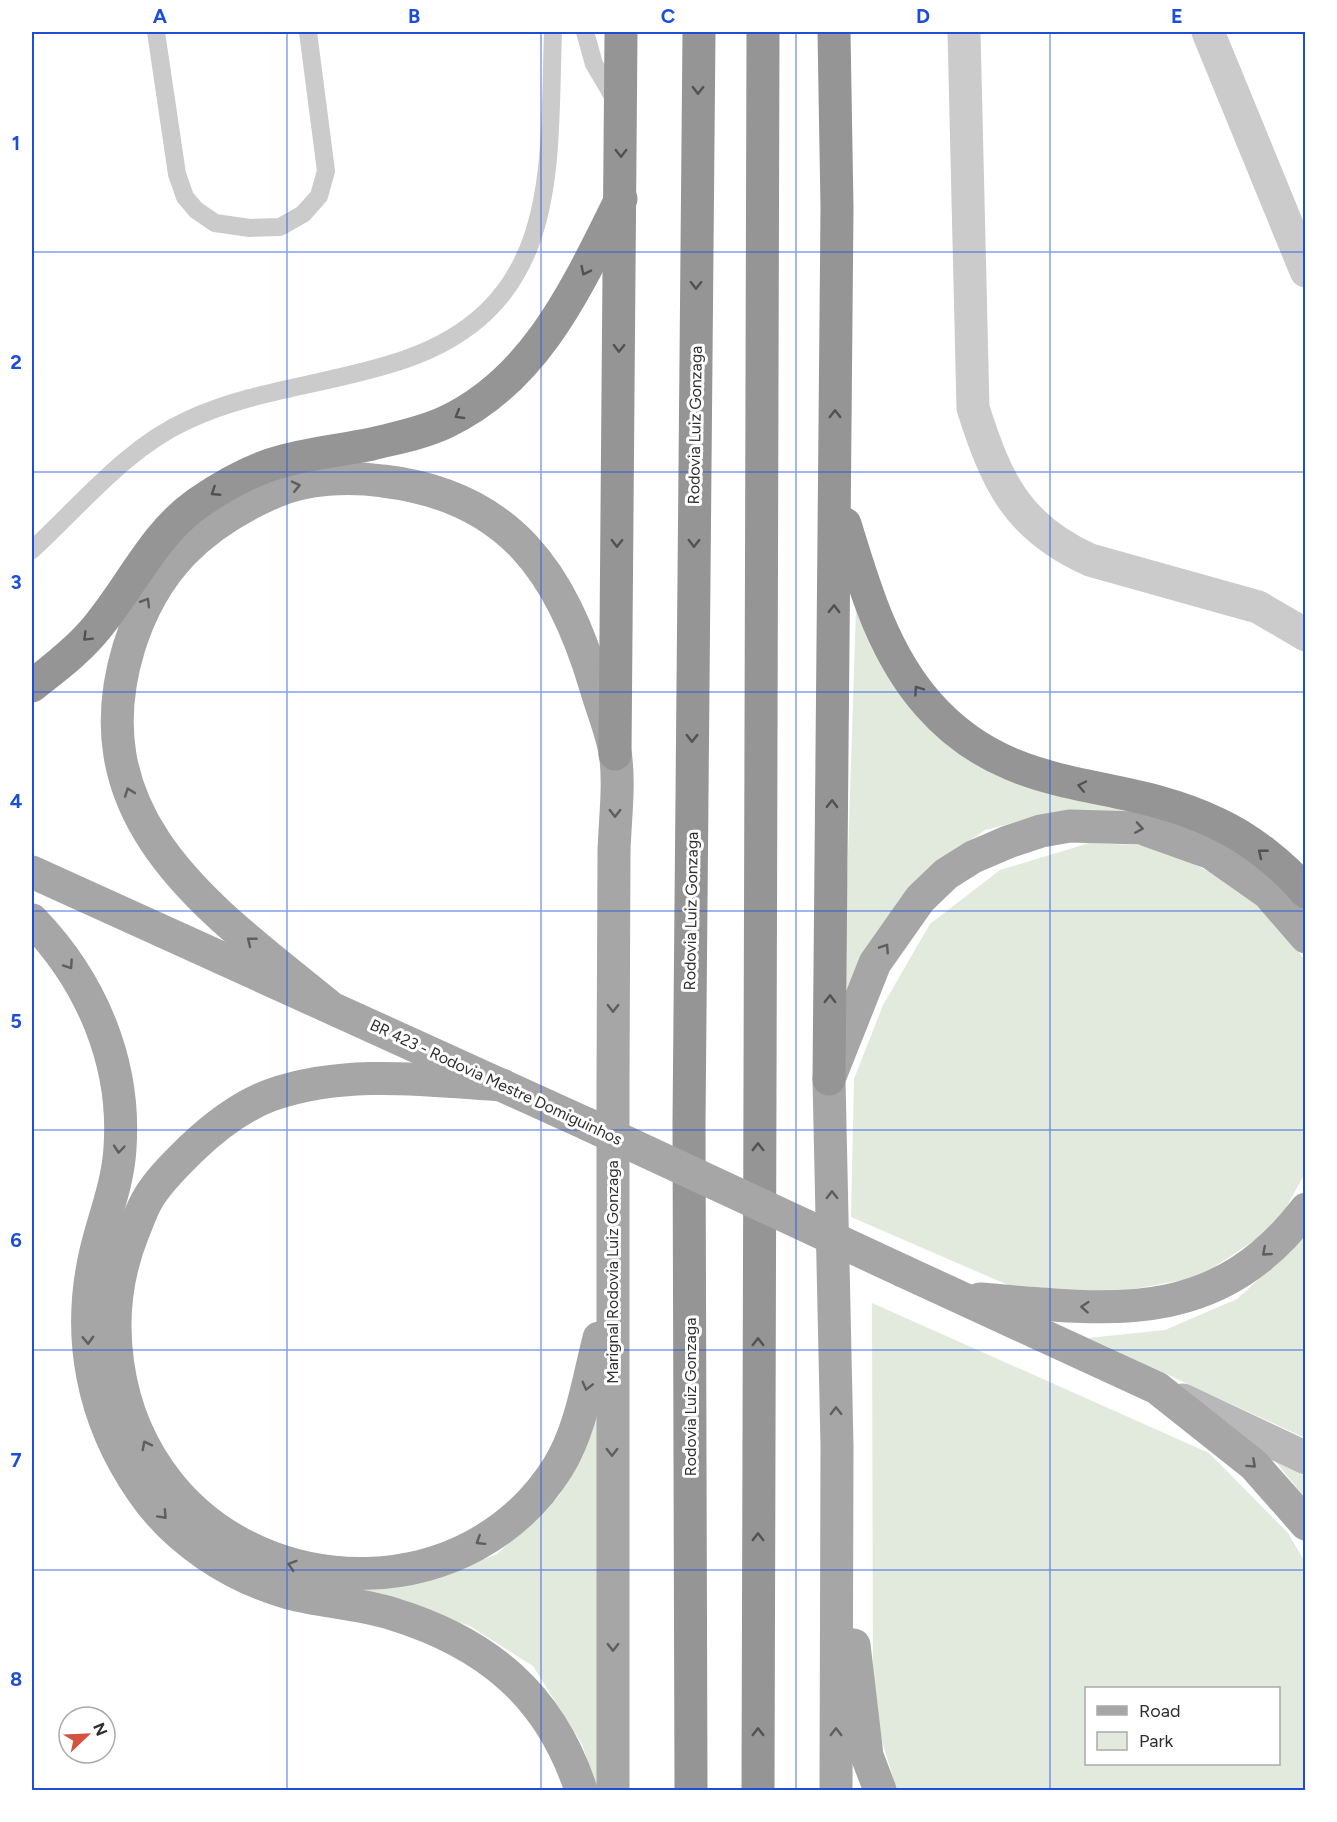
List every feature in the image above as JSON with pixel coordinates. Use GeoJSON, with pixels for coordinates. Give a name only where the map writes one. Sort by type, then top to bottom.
{"type":"FeatureCollection","features":[{"type":"Feature","properties":{"kind":"highway"},"geometry":{"type":"LineString","coordinates":[[615,754],[621,32]]}},
{"type":"Feature","properties":{"kind":"highway","name":"Rodovia Luiz Gonzaga"},"geometry":{"type":"LineString","coordinates":[[691,1791],[689,1124],[699,32]]}},
{"type":"Feature","properties":{"kind":"highway"},"geometry":{"type":"LineString","coordinates":[[758,1791],[763,32]]}},
{"type":"Feature","properties":{"kind":"highway"},"geometry":{"type":"LineString","coordinates":[[829,1079],[837,208],[834,32]]}},
{"type":"Feature","properties":{"kind":"highway"},"geometry":{"type":"LineString","coordinates":[[32,686],[92,633],[171,526],[212,494],[256,470],[284,460],[391,439],[445,423],[502,386],[535,351],[557,321],[621,199]]}},
{"type":"Feature","properties":{"kind":"highway"},"geometry":{"type":"LineString","coordinates":[[835,492],[865,590],[880,628],[927,703],[950,725],[973,744],[1015,766],[1065,783],[1176,808],[1217,823],[1255,847],[1295,880],[1305,892]]}},
{"type":"Feature","properties":{"kind":"main road","name":"Marignal Rodovia Luiz Gonzaga"},"geometry":{"type":"LineString","coordinates":[[328,1005],[233,927],[181,877],[147,830],[127,789],[121,748],[119,707],[126,657],[141,609],[163,575],[196,538],[230,513],[280,489],[320,480],[362,478],[415,484],[452,496],[498,521],[536,557],[564,600],[583,645],[615,754],[611,1288],[614,1791]]}},
{"type":"Feature","properties":{"kind":"main road"},"geometry":{"type":"LineString","coordinates":[[836,1791],[837,1446],[829,1079],[875,963],[920,899],[946,874],[973,857],[1041,831],[1103,825],[1141,828],[1202,849],[1242,872],[1268,893],[1293,918],[1305,937]]}},
{"type":"Feature","properties":{"kind":"main road","name":"BR 423 - Rodovia Mestre Domiguinhos"},"geometry":{"type":"LineString","coordinates":[[32,872],[328,1005],[1157,1388],[1254,1466],[1305,1524]]}},
{"type":"Feature","properties":{"kind":"main road"},"geometry":{"type":"LineString","coordinates":[[32,920],[63,957],[87,993],[107,1038],[116,1072],[121,1112],[120,1150],[115,1182],[90,1280],[88,1350],[93,1381],[105,1424],[131,1475],[159,1511],[194,1545],[220,1564],[250,1580],[291,1593],[390,1613],[465,1642],[495,1664],[527,1694],[553,1727],[572,1763],[581,1791]]}},
{"type":"Feature","properties":{"kind":"main road"},"geometry":{"type":"LineString","coordinates":[[502,1085],[370,1079],[300,1086],[267,1096],[237,1112],[202,1138],[172,1168],[147,1199],[131,1239],[120,1274],[114,1313],[116,1361],[127,1404],[147,1448],[169,1484],[202,1516],[231,1540],[261,1555],[306,1569],[339,1574],[380,1575],[418,1568],[462,1552],[500,1528],[533,1499],[558,1466],[584,1397],[611,1288]]}},
{"type":"Feature","properties":{"kind":"main road"},"geometry":{"type":"LineString","coordinates":[[957,1297],[1091,1308],[1129,1308],[1170,1302],[1231,1277],[1267,1253],[1305,1209]]}},
{"type":"Feature","properties":{"kind":"main road"},"geometry":{"type":"LineString","coordinates":[[1157,1388],[1305,1458]]}},
{"type":"Feature","properties":{"kind":"main road"},"geometry":{"type":"LineString","coordinates":[[837,1446],[861,1713],[867,1756],[880,1791]]}},
{"type":"Feature","properties":{"kind":"street"},"geometry":{"type":"LineString","coordinates":[[964,32],[973,408],[988,454],[1009,496],[1041,532],[1067,550],[1090,560],[1258,607],[1305,635]]}},
{"type":"Feature","properties":{"kind":"street"},"geometry":{"type":"LineString","coordinates":[[1208,32],[1305,271]]}},
{"type":"Feature","properties":{"kind":"lane"},"geometry":{"type":"LineString","coordinates":[[156,32],[177,174],[185,197],[196,210],[215,223],[250,228],[280,227],[303,214],[319,196],[326,171],[308,32]]}},
{"type":"Feature","properties":{"kind":"lane"},"geometry":{"type":"LineString","coordinates":[[32,550],[146,444],[188,420],[248,398],[406,359],[456,335],[488,312],[519,272],[539,222],[549,150],[553,32]]}},
{"type":"Feature","properties":{"kind":"lane"},"geometry":{"type":"LineString","coordinates":[[585,32],[594,64],[605,86],[621,107]]}},
{"type":"Feature","properties":{"kind":"green space"},"geometry":{"type":"Polygon","coordinates":[[[856,608],[949,736],[1016,783],[1136,811],[1051,813],[985,830],[931,868],[843,1011],[856,608]]]}},
{"type":"Feature","properties":{"kind":"green space"},"geometry":{"type":"Polygon","coordinates":[[[1089,843],[1158,846],[1241,888],[1282,927],[1305,961],[1305,1173],[1276,1226],[1199,1277],[1112,1293],[1008,1285],[851,1217],[854,1079],[883,1005],[930,924],[1000,870],[1089,843]]]}},
{"type":"Feature","properties":{"kind":"green space"},"geometry":{"type":"Polygon","coordinates":[[[1305,1237],[1305,1438],[1088,1338],[1165,1330],[1237,1299],[1305,1237]]]}},
{"type":"Feature","properties":{"kind":"green space"},"geometry":{"type":"Polygon","coordinates":[[[872,1303],[1209,1453],[1288,1533],[1306,1564],[1306,1785],[1301,1790],[897,1790],[873,1712],[872,1303]]]}},
{"type":"Feature","properties":{"kind":"green space"},"geometry":{"type":"Polygon","coordinates":[[[598,1394],[597,1790],[582,1744],[533,1666],[470,1626],[362,1591],[439,1578],[497,1554],[559,1496],[584,1454],[598,1394]]]}},
{"type":"Feature","properties":{"kind":"green space"},"geometry":{"type":"Polygon","coordinates":[[[1276,1462],[1305,1476],[1305,1498],[1276,1462]]]}}]}
